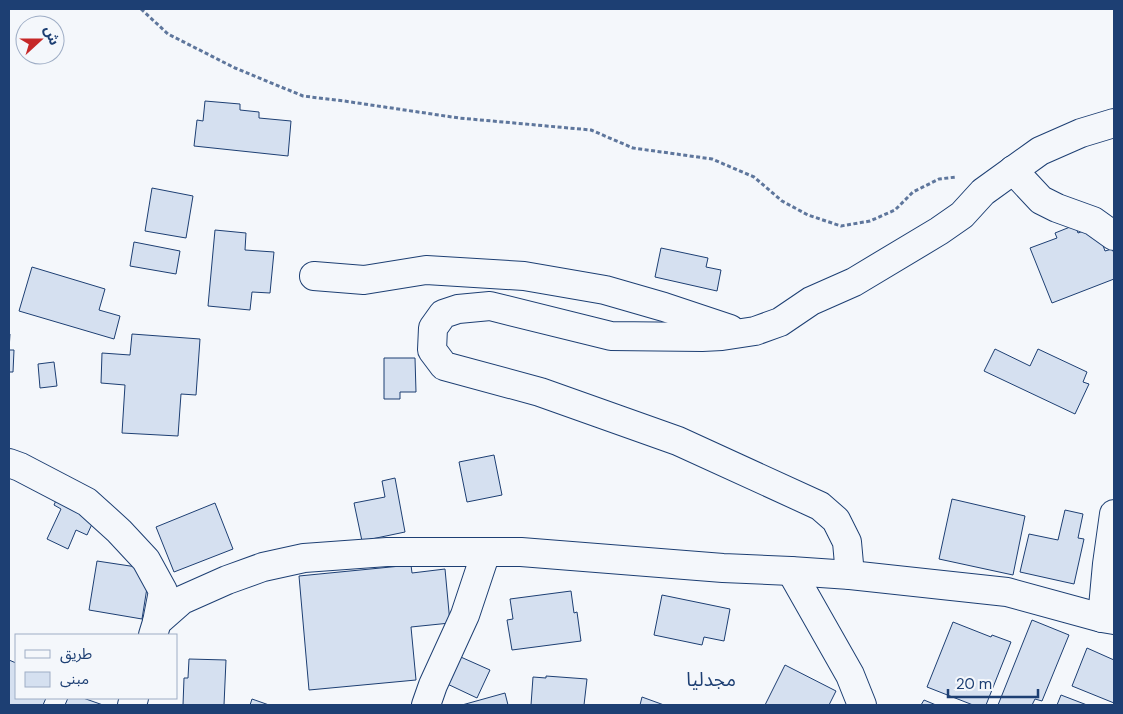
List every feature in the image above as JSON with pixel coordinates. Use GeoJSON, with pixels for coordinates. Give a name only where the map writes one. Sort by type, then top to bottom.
{"type":"FeatureCollection","features":[{"type":"Feature","properties":{"kind":"street"},"geometry":{"type":"LineString","coordinates":[[850,575],[847,542],[836,520],[820,506],[678,441],[540,392],[444,366],[432,350],[433,328],[443,314],[458,309],[490,306],[611,336],[702,337],[755,331],[780,322],[811,301],[854,282],[939,231],[962,215],[983,192],[1040,151],[1081,133],[1114,123]]}},
{"type":"Feature","properties":{"kind":"street"},"geometry":{"type":"LineString","coordinates":[[1014,170],[1041,200],[1093,221],[1114,236]]}},
{"type":"Feature","properties":{"kind":"street"},"geometry":{"type":"LineString","coordinates":[[314,276],[364,280],[426,270],[524,276],[605,290],[741,332]]}},
{"type":"Feature","properties":{"kind":"street"},"geometry":{"type":"LineString","coordinates":[[9,463],[20,466],[87,502],[119,531],[146,560],[163,592],[155,629]]}},
{"type":"Feature","properties":{"kind":"street"},"geometry":{"type":"LineString","coordinates":[[155,629],[182,600],[227,580],[263,567],[304,558],[386,552],[521,552],[723,568],[850,575],[1006,592],[1108,619],[1106,564],[1114,514]]}},
{"type":"Feature","properties":{"kind":"street"},"geometry":{"type":"LineString","coordinates":[[426,705],[464,615],[486,552]]}},
{"type":"Feature","properties":{"kind":"street"},"geometry":{"type":"LineString","coordinates":[[791,571],[850,675],[862,705]]}},
{"type":"Feature","properties":{"kind":"path"},"geometry":{"type":"LineString","coordinates":[[141,9],[168,34],[235,68],[303,96],[459,118],[591,130],[633,148],[712,158],[754,177],[782,202],[808,215],[841,226],[870,221],[895,210],[913,192],[939,179],[957,177]]}},
{"type":"Feature","properties":{"kind":"building"},"geometry":{"type":"Polygon","coordinates":[[[205,101],[240,104],[240,110],[259,112],[259,118],[291,121],[288,156],[194,146],[197,120],[203,121],[205,101]]]}},
{"type":"Feature","properties":{"kind":"building"},"geometry":{"type":"Polygon","coordinates":[[[152,188],[193,196],[186,238],[145,231],[152,188]]]}},
{"type":"Feature","properties":{"kind":"building"},"geometry":{"type":"Polygon","coordinates":[[[1075,225],[1078,233],[1096,226],[1105,251],[1112,249],[1114,253],[1114,279],[1052,303],[1030,248],[1057,238],[1055,233],[1075,225]]]}},
{"type":"Feature","properties":{"kind":"building"},"geometry":{"type":"Polygon","coordinates":[[[215,230],[246,233],[245,250],[274,252],[270,293],[252,292],[250,310],[208,306],[215,230]]]}},
{"type":"Feature","properties":{"kind":"building"},"geometry":{"type":"Polygon","coordinates":[[[134,242],[180,251],[176,274],[130,266],[134,242]]]}},
{"type":"Feature","properties":{"kind":"building"},"geometry":{"type":"Polygon","coordinates":[[[661,248],[708,258],[706,267],[721,270],[717,291],[655,277],[661,248]]]}},
{"type":"Feature","properties":{"kind":"building"},"geometry":{"type":"Polygon","coordinates":[[[32,267],[105,289],[99,310],[120,316],[114,339],[19,311],[32,267]]]}},
{"type":"Feature","properties":{"kind":"building"},"geometry":{"type":"Polygon","coordinates":[[[132,334],[200,339],[196,395],[181,394],[178,436],[122,433],[125,385],[101,383],[102,353],[130,355],[132,334]]]}},
{"type":"Feature","properties":{"kind":"building"},"geometry":{"type":"Polygon","coordinates":[[[995,349],[1030,366],[1038,349],[1087,372],[1083,382],[1089,384],[1075,414],[984,371],[995,349]]]}},
{"type":"Feature","properties":{"kind":"building"},"geometry":{"type":"Polygon","coordinates":[[[9,350],[14,350],[13,372],[9,372],[9,350]]]}},
{"type":"Feature","properties":{"kind":"building"},"geometry":{"type":"Polygon","coordinates":[[[384,358],[415,358],[416,392],[400,392],[400,399],[384,399],[384,358]]]}},
{"type":"Feature","properties":{"kind":"building"},"geometry":{"type":"Polygon","coordinates":[[[54,362],[57,386],[40,388],[38,364],[54,362]]]}},
{"type":"Feature","properties":{"kind":"building"},"geometry":{"type":"Polygon","coordinates":[[[494,455],[502,495],[467,502],[459,462],[494,455]]]}},
{"type":"Feature","properties":{"kind":"building"},"geometry":{"type":"Polygon","coordinates":[[[395,478],[405,532],[362,541],[354,503],[385,497],[382,481],[395,478]]]}},
{"type":"Feature","properties":{"kind":"building"},"geometry":{"type":"Polygon","coordinates":[[[58,496],[97,513],[87,535],[76,530],[68,549],[47,539],[61,509],[54,505],[58,496]]]}},
{"type":"Feature","properties":{"kind":"building"},"geometry":{"type":"Polygon","coordinates":[[[952,499],[1025,516],[1013,575],[939,559],[952,499]]]}},
{"type":"Feature","properties":{"kind":"building"},"geometry":{"type":"Polygon","coordinates":[[[215,503],[233,549],[174,572],[156,527],[215,503]]]}},
{"type":"Feature","properties":{"kind":"building"},"geometry":{"type":"Polygon","coordinates":[[[1065,510],[1083,514],[1078,538],[1084,539],[1074,584],[1020,572],[1029,534],[1058,540],[1065,510]]]}},
{"type":"Feature","properties":{"kind":"building"},"geometry":{"type":"Polygon","coordinates":[[[97,561],[150,569],[142,619],[89,610],[97,561]]]}},
{"type":"Feature","properties":{"kind":"building"},"geometry":{"type":"Polygon","coordinates":[[[411,565],[412,573],[445,569],[450,623],[411,627],[416,680],[309,690],[299,576],[411,565]]]}},
{"type":"Feature","properties":{"kind":"building"},"geometry":{"type":"Polygon","coordinates":[[[571,591],[574,613],[577,612],[581,641],[512,650],[507,620],[513,619],[510,599],[571,591]]]}},
{"type":"Feature","properties":{"kind":"building"},"geometry":{"type":"Polygon","coordinates":[[[662,595],[730,609],[724,641],[704,637],[702,645],[654,635],[662,595]]]}},
{"type":"Feature","properties":{"kind":"building"},"geometry":{"type":"Polygon","coordinates":[[[1032,620],[1069,635],[1042,701],[1035,699],[1032,705],[998,705],[1032,620]]]}},
{"type":"Feature","properties":{"kind":"building"},"geometry":{"type":"Polygon","coordinates":[[[953,622],[991,637],[992,635],[1011,642],[986,705],[973,705],[927,687],[953,622]]]}},
{"type":"Feature","properties":{"kind":"building"},"geometry":{"type":"Polygon","coordinates":[[[1087,648],[1114,660],[1114,703],[1072,686],[1087,648]]]}},
{"type":"Feature","properties":{"kind":"building"},"geometry":{"type":"Polygon","coordinates":[[[454,654],[490,670],[477,698],[441,681],[454,654]]]}},
{"type":"Feature","properties":{"kind":"building"},"geometry":{"type":"Polygon","coordinates":[[[189,659],[226,660],[224,705],[183,705],[184,678],[188,678],[189,659]]]}},
{"type":"Feature","properties":{"kind":"building"},"geometry":{"type":"Polygon","coordinates":[[[9,660],[15,663],[15,699],[46,699],[43,705],[9,705],[9,660]]]}},
{"type":"Feature","properties":{"kind":"building"},"geometry":{"type":"Polygon","coordinates":[[[785,665],[836,691],[829,705],[765,705],[785,665]]]}},
{"type":"Feature","properties":{"kind":"building"},"geometry":{"type":"Polygon","coordinates":[[[546,676],[587,679],[584,705],[531,705],[533,677],[546,678],[546,676]]]}},
{"type":"Feature","properties":{"kind":"building"},"geometry":{"type":"Polygon","coordinates":[[[505,693],[508,705],[462,705],[505,693]]]}},
{"type":"Feature","properties":{"kind":"building"},"geometry":{"type":"Polygon","coordinates":[[[1061,695],[1087,705],[1057,705],[1061,695]]]}},
{"type":"Feature","properties":{"kind":"building"},"geometry":{"type":"Polygon","coordinates":[[[642,697],[664,705],[640,705],[642,697]]]}},
{"type":"Feature","properties":{"kind":"building"},"geometry":{"type":"Polygon","coordinates":[[[68,699],[86,699],[103,705],[65,705],[68,699]]]}},
{"type":"Feature","properties":{"kind":"building"},"geometry":{"type":"Polygon","coordinates":[[[252,699],[269,705],[250,705],[252,699]]]}},
{"type":"Feature","properties":{"kind":"building"},"geometry":{"type":"Polygon","coordinates":[[[924,700],[936,705],[921,705],[924,700]]]}},
{"type":"Feature","properties":{"kind":"district","name":"مجدليا"},"geometry":{"type":"Point","coordinates":[711,679]}}]}
